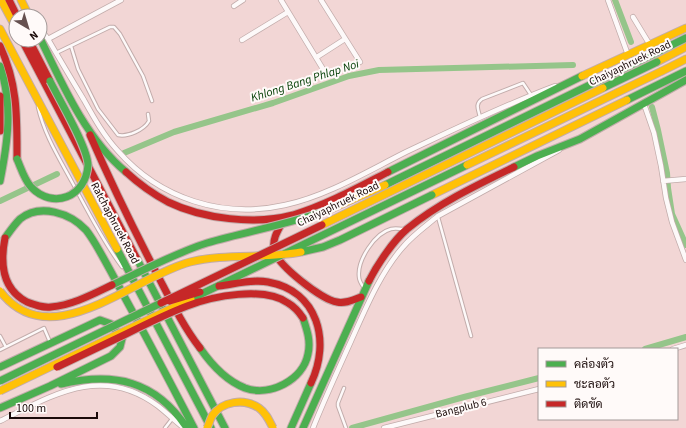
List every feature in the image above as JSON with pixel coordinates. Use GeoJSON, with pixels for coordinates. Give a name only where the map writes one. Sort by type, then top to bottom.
{"type":"FeatureCollection","features":[{"type":"Feature","properties":{"kind":"main road"},"geometry":{"type":"LineString","coordinates":[[2,0],[8,12]]}},
{"type":"Feature","properties":{"kind":"main road"},"geometry":{"type":"LineString","coordinates":[[45,48],[83,120],[101,147],[123,170],[147,190],[174,205],[207,215],[233,219],[287,216],[328,202],[584,75],[686,28]]}},
{"type":"Feature","properties":{"kind":"main road","name":"Ratchaphruek Road"},"geometry":{"type":"LineString","coordinates":[[0,29],[211,428]]}},
{"type":"Feature","properties":{"kind":"main road"},"geometry":{"type":"LineString","coordinates":[[194,428],[114,275],[86,231],[74,220],[52,211],[42,210],[29,214],[18,220],[9,230],[0,253],[2,274],[6,283],[17,296],[24,301],[35,305],[50,307],[70,303],[88,296],[190,249],[217,240],[303,218],[354,200],[686,38]]}},
{"type":"Feature","properties":{"kind":"main road"},"geometry":{"type":"LineString","coordinates":[[0,46],[8,64],[15,88],[17,102],[17,159],[21,172],[32,188],[43,196],[51,199],[58,199],[73,193],[83,184],[86,177],[88,158],[33,48]]}},
{"type":"Feature","properties":{"kind":"main road","name":"Chaiyaphruek Road"},"geometry":{"type":"LineString","coordinates":[[0,382],[686,47]]}},
{"type":"Feature","properties":{"kind":"main road","name":"Ratchaphruek Road"},"geometry":{"type":"LineString","coordinates":[[26,48],[225,428]]}},
{"type":"Feature","properties":{"kind":"main road","name":"Chaiyaphruek Road"},"geometry":{"type":"LineString","coordinates":[[0,391],[686,59]]}},
{"type":"Feature","properties":{"kind":"main road"},"geometry":{"type":"LineString","coordinates":[[0,66],[6,84],[9,111],[6,148],[0,181]]}},
{"type":"Feature","properties":{"kind":"main road"},"geometry":{"type":"LineString","coordinates":[[0,290],[7,300],[17,308],[32,314],[48,317],[59,317],[85,310],[166,271],[197,260],[271,256],[310,250],[325,246],[686,71]]}},
{"type":"Feature","properties":{"kind":"main road"},"geometry":{"type":"LineString","coordinates":[[303,428],[360,297],[383,257],[406,230],[441,204],[498,175],[580,139],[686,80]]}},
{"type":"Feature","properties":{"kind":"main road"},"geometry":{"type":"LineString","coordinates":[[0,96],[2,117],[0,131]]}},
{"type":"Feature","properties":{"kind":"main road"},"geometry":{"type":"LineString","coordinates":[[0,394],[164,316],[202,301],[239,294],[268,294],[289,302],[299,311],[303,318],[310,338],[310,351],[300,373],[292,380],[281,386],[260,391],[244,387],[226,376],[211,362],[199,349],[185,326],[138,237],[99,157],[83,120]]}},
{"type":"Feature","properties":{"kind":"main road"},"geometry":{"type":"LineString","coordinates":[[287,216],[275,237],[274,251],[278,261],[290,272],[333,301],[342,302],[360,297]]}},
{"type":"Feature","properties":{"kind":"main road"},"geometry":{"type":"LineString","coordinates":[[0,382],[171,300],[223,286],[258,281],[280,286],[299,296],[314,315],[319,328],[321,341],[317,369],[291,428]]}},
{"type":"Feature","properties":{"kind":"main road"},"geometry":{"type":"LineString","coordinates":[[0,367],[100,320],[113,324],[122,339],[120,347],[112,356],[0,408]]}},
{"type":"Feature","properties":{"kind":"main road"},"geometry":{"type":"LineString","coordinates":[[50,386],[82,379],[116,379],[148,390],[163,400],[187,428]]}},
{"type":"Feature","properties":{"kind":"main road"},"geometry":{"type":"LineString","coordinates":[[207,428],[210,419],[216,410],[238,401],[255,404],[270,418],[273,428]]}},
{"type":"Feature","properties":{"kind":"street"},"geometry":{"type":"LineString","coordinates":[[121,0],[48,39],[98,124],[117,151],[139,172],[168,191],[189,200],[227,209],[247,210],[270,208],[317,195],[480,117],[531,95],[584,75]]}},
{"type":"Feature","properties":{"kind":"street"},"geometry":{"type":"LineString","coordinates":[[234,6],[243,0]]}},
{"type":"Feature","properties":{"kind":"street"},"geometry":{"type":"LineString","coordinates":[[281,0],[326,74]]}},
{"type":"Feature","properties":{"kind":"street"},"geometry":{"type":"LineString","coordinates":[[321,0],[360,62]]}},
{"type":"Feature","properties":{"kind":"street"},"geometry":{"type":"LineString","coordinates":[[608,0],[628,55]]}},
{"type":"Feature","properties":{"kind":"street"},"geometry":{"type":"LineString","coordinates":[[242,40],[288,12]]}},
{"type":"Feature","properties":{"kind":"street"},"geometry":{"type":"LineString","coordinates":[[633,17],[650,44]]}},
{"type":"Feature","properties":{"kind":"street"},"geometry":{"type":"LineString","coordinates":[[317,57],[345,39]]}},
{"type":"Feature","properties":{"kind":"street"},"geometry":{"type":"LineString","coordinates":[[644,104],[654,133],[672,222],[686,260]]}},
{"type":"Feature","properties":{"kind":"street"},"geometry":{"type":"LineString","coordinates":[[314,427],[362,317],[382,276],[402,248],[438,216],[580,139]]}},
{"type":"Feature","properties":{"kind":"street"},"geometry":{"type":"LineString","coordinates":[[664,181],[686,179]]}},
{"type":"Feature","properties":{"kind":"street"},"geometry":{"type":"LineString","coordinates":[[676,348],[686,345]]}},
{"type":"Feature","properties":{"kind":"street"},"geometry":{"type":"LineString","coordinates":[[0,421],[52,395],[69,389],[113,386],[128,390],[157,406],[184,428]]}},
{"type":"Feature","properties":{"kind":"street","name":"Bangplub 6"},"geometry":{"type":"LineString","coordinates":[[384,428],[538,389]]}},
{"type":"Feature","properties":{"kind":"lane"},"geometry":{"type":"LineString","coordinates":[[56,53],[110,27],[114,27],[120,34],[140,70],[152,101]]}},
{"type":"Feature","properties":{"kind":"lane"},"geometry":{"type":"LineString","coordinates":[[71,46],[78,69],[98,109],[118,135],[121,136],[144,128],[149,121],[148,114]]}},
{"type":"Feature","properties":{"kind":"lane"},"geometry":{"type":"LineString","coordinates":[[480,117],[477,104],[482,99],[523,83],[531,95]]}},
{"type":"Feature","properties":{"kind":"lane"},"geometry":{"type":"LineString","coordinates":[[438,216],[471,336]]}},
{"type":"Feature","properties":{"kind":"lane"},"geometry":{"type":"LineString","coordinates":[[365,289],[359,278],[359,271],[361,261],[370,245],[382,233],[391,229],[396,228],[406,230]]}},
{"type":"Feature","properties":{"kind":"lane"},"geometry":{"type":"LineString","coordinates":[[0,350],[44,328],[50,343]]}},
{"type":"Feature","properties":{"kind":"lane"},"geometry":{"type":"LineString","coordinates":[[0,336],[6,347]]}},
{"type":"Feature","properties":{"kind":"lane"},"geometry":{"type":"LineString","coordinates":[[344,388],[338,406],[345,427]]}},
{"type":"Feature","properties":{"kind":"lane"},"geometry":{"type":"LineString","coordinates":[[165,428],[173,419]]}},
{"type":"Feature","properties":{"kind":"waterway"},"geometry":{"type":"LineString","coordinates":[[615,0],[631,42]]}},
{"type":"Feature","properties":{"kind":"waterway","name":"Khlong Bang Phlap Noi"},"geometry":{"type":"LineString","coordinates":[[124,153],[174,132],[273,103],[349,76],[379,70],[573,65]]}},
{"type":"Feature","properties":{"kind":"waterway"},"geometry":{"type":"LineString","coordinates":[[652,107],[667,173],[672,214],[686,245]]}},
{"type":"Feature","properties":{"kind":"waterway","name":"Khlong Bang Phlap Noi"},"geometry":{"type":"LineString","coordinates":[[0,201],[57,174]]}},
{"type":"Feature","properties":{"kind":"waterway"},"geometry":{"type":"LineString","coordinates":[[648,348],[686,337]]}},
{"type":"Feature","properties":{"kind":"waterway"},"geometry":{"type":"LineString","coordinates":[[352,428],[538,378]]}},
{"type":"Feature","properties":{"kind":"traffic: fast"},"geometry":{"type":"LineString","coordinates":[[385,185],[686,38]]}},
{"type":"Feature","properties":{"kind":"traffic: fast"},"geometry":{"type":"LineString","coordinates":[[45,48],[66,92],[87,127],[99,144],[126,172]]}},
{"type":"Feature","properties":{"kind":"traffic: fast"},"geometry":{"type":"LineString","coordinates":[[603,88],[657,62]]}},
{"type":"Feature","properties":{"kind":"traffic: fast"},"geometry":{"type":"LineString","coordinates":[[0,66],[7,95],[8,109],[7,138],[0,181]]}},
{"type":"Feature","properties":{"kind":"traffic: fast"},"geometry":{"type":"LineString","coordinates":[[627,100],[686,71]]}},
{"type":"Feature","properties":{"kind":"traffic: fast"},"geometry":{"type":"LineString","coordinates":[[388,172],[582,76]]}},
{"type":"Feature","properties":{"kind":"traffic: fast"},"geometry":{"type":"LineString","coordinates":[[514,167],[580,139],[686,80]]}},
{"type":"Feature","properties":{"kind":"traffic: fast"},"geometry":{"type":"LineString","coordinates":[[17,159],[31,187],[40,194],[49,198],[58,199],[67,197],[75,192],[86,176],[88,165],[87,157],[72,123],[50,81]]}},
{"type":"Feature","properties":{"kind":"traffic: fast"},"geometry":{"type":"LineString","coordinates":[[191,299],[467,165]]}},
{"type":"Feature","properties":{"kind":"traffic: fast"},"geometry":{"type":"LineString","coordinates":[[301,252],[323,247],[340,240],[432,195]]}},
{"type":"Feature","properties":{"kind":"traffic: fast"},"geometry":{"type":"LineString","coordinates":[[112,285],[195,247],[301,219],[331,209]]}},
{"type":"Feature","properties":{"kind":"traffic: fast"},"geometry":{"type":"LineString","coordinates":[[5,238],[20,219],[28,214],[45,211],[54,212],[72,219],[86,230],[110,270],[194,428]]}},
{"type":"Feature","properties":{"kind":"traffic: fast"},"geometry":{"type":"LineString","coordinates":[[117,249],[211,428]]}},
{"type":"Feature","properties":{"kind":"traffic: fast"},"geometry":{"type":"LineString","coordinates":[[137,259],[225,428]]}},
{"type":"Feature","properties":{"kind":"traffic: fast"},"geometry":{"type":"LineString","coordinates":[[303,428],[369,281]]}},
{"type":"Feature","properties":{"kind":"traffic: fast"},"geometry":{"type":"LineString","coordinates":[[0,381],[161,303]]}},
{"type":"Feature","properties":{"kind":"traffic: fast"},"geometry":{"type":"LineString","coordinates":[[200,348],[220,371],[238,385],[255,390],[275,388],[292,379],[300,372],[305,363],[308,354],[309,340],[303,318]]}},
{"type":"Feature","properties":{"kind":"traffic: fast"},"geometry":{"type":"LineString","coordinates":[[0,367],[100,320],[111,324],[122,339],[120,347],[111,356],[50,386],[0,408]]}},
{"type":"Feature","properties":{"kind":"traffic: fast"},"geometry":{"type":"LineString","coordinates":[[61,384],[80,380],[99,379],[116,380],[132,384],[147,390],[161,399],[175,412],[187,428]]}},
{"type":"Feature","properties":{"kind":"traffic: fast"},"geometry":{"type":"LineString","coordinates":[[291,428],[311,383]]}},
{"type":"Feature","properties":{"kind":"traffic: slow"},"geometry":{"type":"LineString","coordinates":[[1,0],[8,13]]}},
{"type":"Feature","properties":{"kind":"traffic: slow"},"geometry":{"type":"LineString","coordinates":[[21,0],[25,8]]}},
{"type":"Feature","properties":{"kind":"traffic: slow"},"geometry":{"type":"LineString","coordinates":[[582,76],[686,28]]}},
{"type":"Feature","properties":{"kind":"traffic: slow"},"geometry":{"type":"LineString","coordinates":[[0,29],[117,249]]}},
{"type":"Feature","properties":{"kind":"traffic: slow"},"geometry":{"type":"LineString","coordinates":[[657,62],[686,47]]}},
{"type":"Feature","properties":{"kind":"traffic: slow"},"geometry":{"type":"LineString","coordinates":[[662,71],[686,59]]}},
{"type":"Feature","properties":{"kind":"traffic: slow"},"geometry":{"type":"LineString","coordinates":[[467,165],[662,71]]}},
{"type":"Feature","properties":{"kind":"traffic: slow"},"geometry":{"type":"LineString","coordinates":[[322,225],[603,88]]}},
{"type":"Feature","properties":{"kind":"traffic: slow"},"geometry":{"type":"LineString","coordinates":[[432,195],[627,100]]}},
{"type":"Feature","properties":{"kind":"traffic: slow"},"geometry":{"type":"LineString","coordinates":[[331,209],[385,185]]}},
{"type":"Feature","properties":{"kind":"traffic: slow"},"geometry":{"type":"LineString","coordinates":[[0,291],[20,309],[43,316],[67,315],[92,307],[168,270],[190,262],[204,259],[301,252]]}},
{"type":"Feature","properties":{"kind":"traffic: slow"},"geometry":{"type":"LineString","coordinates":[[0,391],[191,299]]}},
{"type":"Feature","properties":{"kind":"traffic: slow"},"geometry":{"type":"LineString","coordinates":[[207,428],[212,416],[221,407],[227,404],[240,402],[259,408],[269,419],[273,428]]}},
{"type":"Feature","properties":{"kind":"traffic: jam"},"geometry":{"type":"LineString","coordinates":[[9,0],[13,8]]}},
{"type":"Feature","properties":{"kind":"traffic: jam"},"geometry":{"type":"LineString","coordinates":[[0,46],[10,74],[15,101],[17,159]]}},
{"type":"Feature","properties":{"kind":"traffic: jam"},"geometry":{"type":"LineString","coordinates":[[26,48],[137,259]]}},
{"type":"Feature","properties":{"kind":"traffic: jam"},"geometry":{"type":"LineString","coordinates":[[33,48],[50,81]]}},
{"type":"Feature","properties":{"kind":"traffic: jam"},"geometry":{"type":"LineString","coordinates":[[0,96],[0,131]]}},
{"type":"Feature","properties":{"kind":"traffic: jam"},"geometry":{"type":"LineString","coordinates":[[90,135],[114,189],[149,259],[188,331],[200,348]]}},
{"type":"Feature","properties":{"kind":"traffic: jam"},"geometry":{"type":"LineString","coordinates":[[369,281],[376,268],[396,240],[407,229],[445,203],[514,167]]}},
{"type":"Feature","properties":{"kind":"traffic: jam"},"geometry":{"type":"LineString","coordinates":[[126,172],[157,196],[182,208],[197,213],[229,219],[246,220],[278,218],[305,211],[341,196],[388,172]]}},
{"type":"Feature","properties":{"kind":"traffic: jam"},"geometry":{"type":"LineString","coordinates":[[283,221],[277,231],[274,250],[291,273],[311,289],[330,300],[343,302],[361,297]]}},
{"type":"Feature","properties":{"kind":"traffic: jam"},"geometry":{"type":"LineString","coordinates":[[161,303],[322,225]]}},
{"type":"Feature","properties":{"kind":"traffic: jam"},"geometry":{"type":"LineString","coordinates":[[5,238],[3,247],[3,266],[8,283],[12,290],[27,302],[45,307],[59,306],[83,299],[112,285]]}},
{"type":"Feature","properties":{"kind":"traffic: jam"},"geometry":{"type":"LineString","coordinates":[[219,286],[250,281],[262,281],[285,287],[299,296],[309,307],[316,320],[319,335],[320,351],[317,367],[311,383]]}},
{"type":"Feature","properties":{"kind":"traffic: jam"},"geometry":{"type":"LineString","coordinates":[[170,301],[200,292]]}},
{"type":"Feature","properties":{"kind":"traffic: jam"},"geometry":{"type":"LineString","coordinates":[[57,367],[171,312],[198,302],[224,296],[252,294],[278,298],[293,306],[303,318]]}}]}
